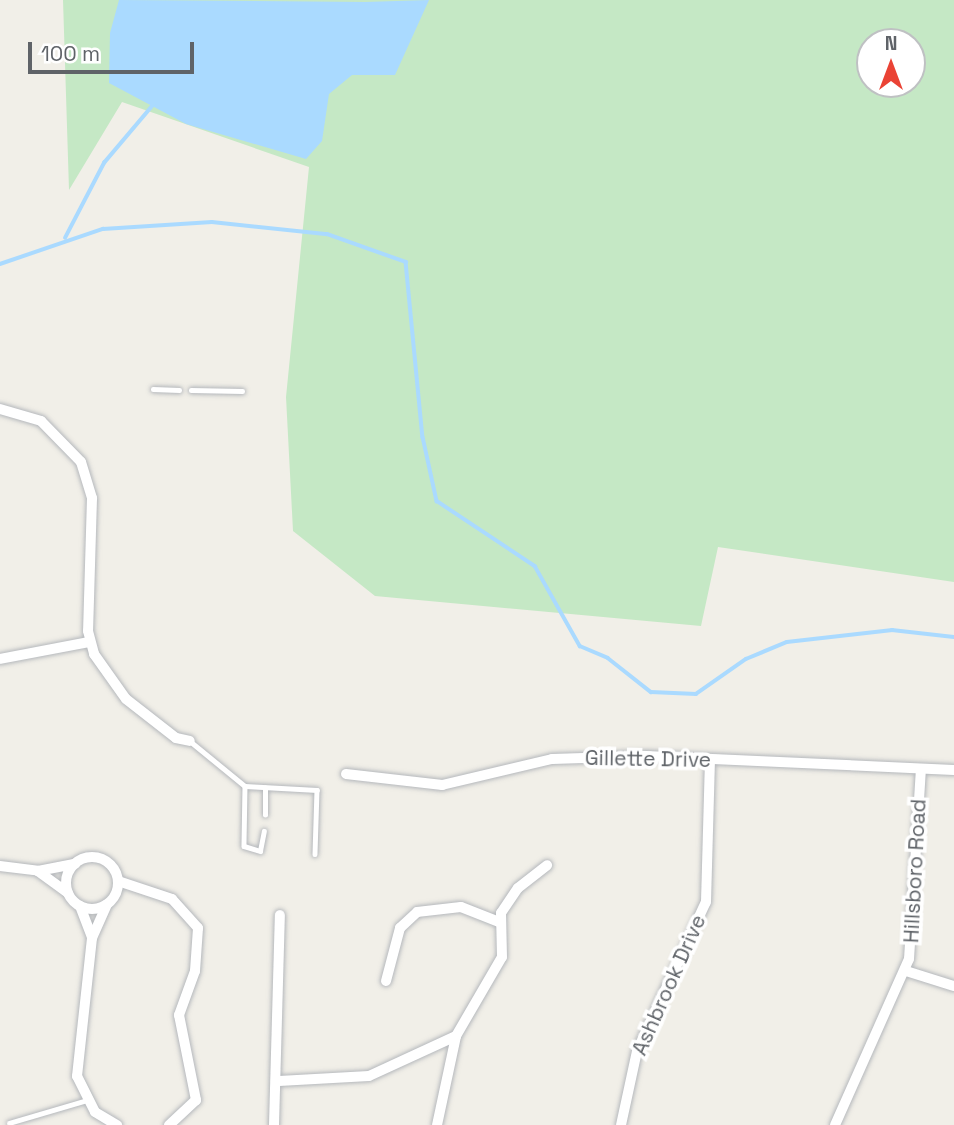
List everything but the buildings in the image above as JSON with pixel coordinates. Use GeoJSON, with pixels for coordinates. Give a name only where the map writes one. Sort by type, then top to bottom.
{"type":"FeatureCollection","features":[{"type":"Feature","properties":{"kind":"street"},"geometry":{"type":"LineString","coordinates":[[0,409],[56,431],[86,472],[93,525],[89,642],[126,699],[176,738],[190,741]]}},
{"type":"Feature","properties":{"kind":"street"},"geometry":{"type":"LineString","coordinates":[[0,659],[89,642]]}},
{"type":"Feature","properties":{"kind":"street","name":"Gillette Drive"},"geometry":{"type":"LineString","coordinates":[[346,774],[422,786],[552,759],[710,759],[954,770]]}},
{"type":"Feature","properties":{"kind":"street","name":"Ashbrook Drive"},"geometry":{"type":"LineString","coordinates":[[621,1125],[637,1051],[706,902],[710,759]]}},
{"type":"Feature","properties":{"kind":"street","name":"Hillsboro Road"},"geometry":{"type":"LineString","coordinates":[[835,1125],[906,971],[914,932],[921,769]]}},
{"type":"Feature","properties":{"kind":"street"},"geometry":{"type":"LineString","coordinates":[[0,866],[38,872],[103,859],[118,881],[172,899],[198,928],[195,971],[179,1015],[196,1100],[169,1125]]}},
{"type":"Feature","properties":{"kind":"street"},"geometry":{"type":"LineString","coordinates":[[68,893],[75,864]]}},
{"type":"Feature","properties":{"kind":"street"},"geometry":{"type":"LineString","coordinates":[[437,1125],[456,1036],[502,957],[499,922],[507,900],[547,865]]}},
{"type":"Feature","properties":{"kind":"street"},"geometry":{"type":"LineString","coordinates":[[38,872],[68,893],[80,906],[92,938]]}},
{"type":"Feature","properties":{"kind":"street"},"geometry":{"type":"LineString","coordinates":[[117,1125],[87,1100],[76,1045],[92,938],[118,881]]}},
{"type":"Feature","properties":{"kind":"street"},"geometry":{"type":"LineString","coordinates":[[80,906],[107,904]]}},
{"type":"Feature","properties":{"kind":"street"},"geometry":{"type":"LineString","coordinates":[[386,981],[400,928],[417,912],[461,907],[499,922]]}},
{"type":"Feature","properties":{"kind":"street"},"geometry":{"type":"LineString","coordinates":[[274,1125],[279,1082],[280,915]]}},
{"type":"Feature","properties":{"kind":"street"},"geometry":{"type":"LineString","coordinates":[[906,971],[954,986]]}},
{"type":"Feature","properties":{"kind":"street"},"geometry":{"type":"LineString","coordinates":[[279,1082],[369,1076],[456,1036]]}},
{"type":"Feature","properties":{"kind":"lane"},"geometry":{"type":"LineString","coordinates":[[153,389],[179,390]]}},
{"type":"Feature","properties":{"kind":"lane"},"geometry":{"type":"LineString","coordinates":[[191,390],[242,391]]}},
{"type":"Feature","properties":{"kind":"lane"},"geometry":{"type":"LineString","coordinates":[[190,741],[245,786],[317,790],[315,854]]}},
{"type":"Feature","properties":{"kind":"lane"},"geometry":{"type":"LineString","coordinates":[[245,786],[244,846],[260,851],[264,831]]}},
{"type":"Feature","properties":{"kind":"lane"},"geometry":{"type":"LineString","coordinates":[[265,788],[265,815]]}},
{"type":"Feature","properties":{"kind":"lane"},"geometry":{"type":"LineString","coordinates":[[9,1123],[87,1100]]}},
{"type":"Feature","properties":{"kind":"green space"},"geometry":{"type":"Polygon","coordinates":[[[63,0],[954,0],[954,582],[718,547],[701,626],[375,596],[293,531],[286,397],[309,167],[122,102],[69,190],[63,0]]]}},
{"type":"Feature","properties":{"kind":"water"},"geometry":{"type":"Polygon","coordinates":[[[119,0],[429,0],[395,75],[352,75],[329,94],[322,141],[306,159],[186,124],[109,83],[110,33],[119,0]]]}},
{"type":"Feature","properties":{"kind":"waterway"},"geometry":{"type":"LineString","coordinates":[[65,238],[104,163],[153,105]]}},
{"type":"Feature","properties":{"kind":"waterway"},"geometry":{"type":"LineString","coordinates":[[0,264],[103,229],[212,222],[327,234],[406,262],[423,437],[437,501],[535,566],[580,646],[608,658],[651,692],[696,694],[746,659],[787,642],[892,630],[954,637]]}}]}
